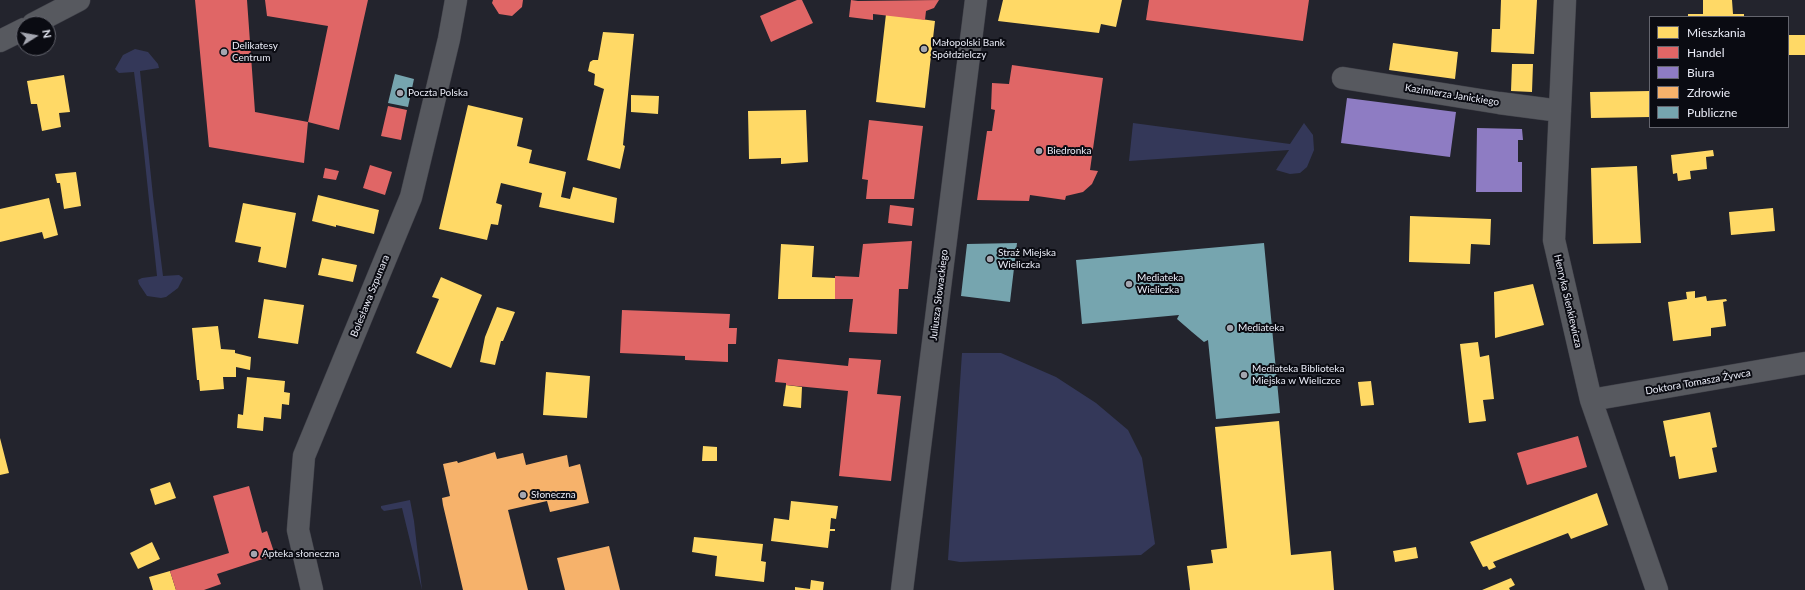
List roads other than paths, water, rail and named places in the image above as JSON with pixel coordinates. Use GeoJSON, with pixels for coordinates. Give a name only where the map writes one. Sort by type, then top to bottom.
{"type":"FeatureCollection","features":[{"type":"Feature","properties":{"kind":"street"},"geometry":{"type":"LineString","coordinates":[[48,16],[79,0]]}},
{"type":"Feature","properties":{"kind":"street","name":"Bolesława Szpunara"},"geometry":{"type":"LineString","coordinates":[[312,590],[298,530],[304,456],[411,197],[449,39],[456,0]]}},
{"type":"Feature","properties":{"kind":"street","name":"Juliusza Słowackiego"},"geometry":{"type":"LineString","coordinates":[[902,590],[976,0]]}},
{"type":"Feature","properties":{"kind":"street","name":"Henryka Sienkiewicza"},"geometry":{"type":"LineString","coordinates":[[1565,0],[1554,240],[1591,400],[1657,590]]}},
{"type":"Feature","properties":{"kind":"street"},"geometry":{"type":"LineString","coordinates":[[0,41],[16,33]]}},
{"type":"Feature","properties":{"kind":"street","name":"Kazimierza Janickiego"},"geometry":{"type":"LineString","coordinates":[[1344,78],[1499,103],[1560,111]]}},
{"type":"Feature","properties":{"kind":"street","name":"Doktora Tomasza Żywca"},"geometry":{"type":"LineString","coordinates":[[1591,400],[1805,363]]}},
{"type":"Feature","properties":{"kind":"place","name":"Małopolski Bank Spółdzielczy"},"geometry":{"type":"Point","coordinates":[924,49]}},
{"type":"Feature","properties":{"kind":"place","name":"Delikatesy Centrum"},"geometry":{"type":"Point","coordinates":[224,52]}},
{"type":"Feature","properties":{"kind":"place","name":"Poczta Polska"},"geometry":{"type":"Point","coordinates":[400,93]}},
{"type":"Feature","properties":{"kind":"place","name":"Biedronka"},"geometry":{"type":"Point","coordinates":[1039,151]}},
{"type":"Feature","properties":{"kind":"place","name":"Straż Miejska Wieliczka"},"geometry":{"type":"Point","coordinates":[990,259]}},
{"type":"Feature","properties":{"kind":"place","name":"Mediateka Wieliczka"},"geometry":{"type":"Point","coordinates":[1129,284]}},
{"type":"Feature","properties":{"kind":"place","name":"Mediateka"},"geometry":{"type":"Point","coordinates":[1230,328]}},
{"type":"Feature","properties":{"kind":"place","name":"Mediateka Biblioteka Miejska w Wieliczce"},"geometry":{"type":"Point","coordinates":[1244,375]}},
{"type":"Feature","properties":{"kind":"place","name":"Słoneczna"},"geometry":{"type":"Point","coordinates":[523,495]}},
{"type":"Feature","properties":{"kind":"place","name":"Apteka słoneczna"},"geometry":{"type":"Point","coordinates":[254,554]}}]}
